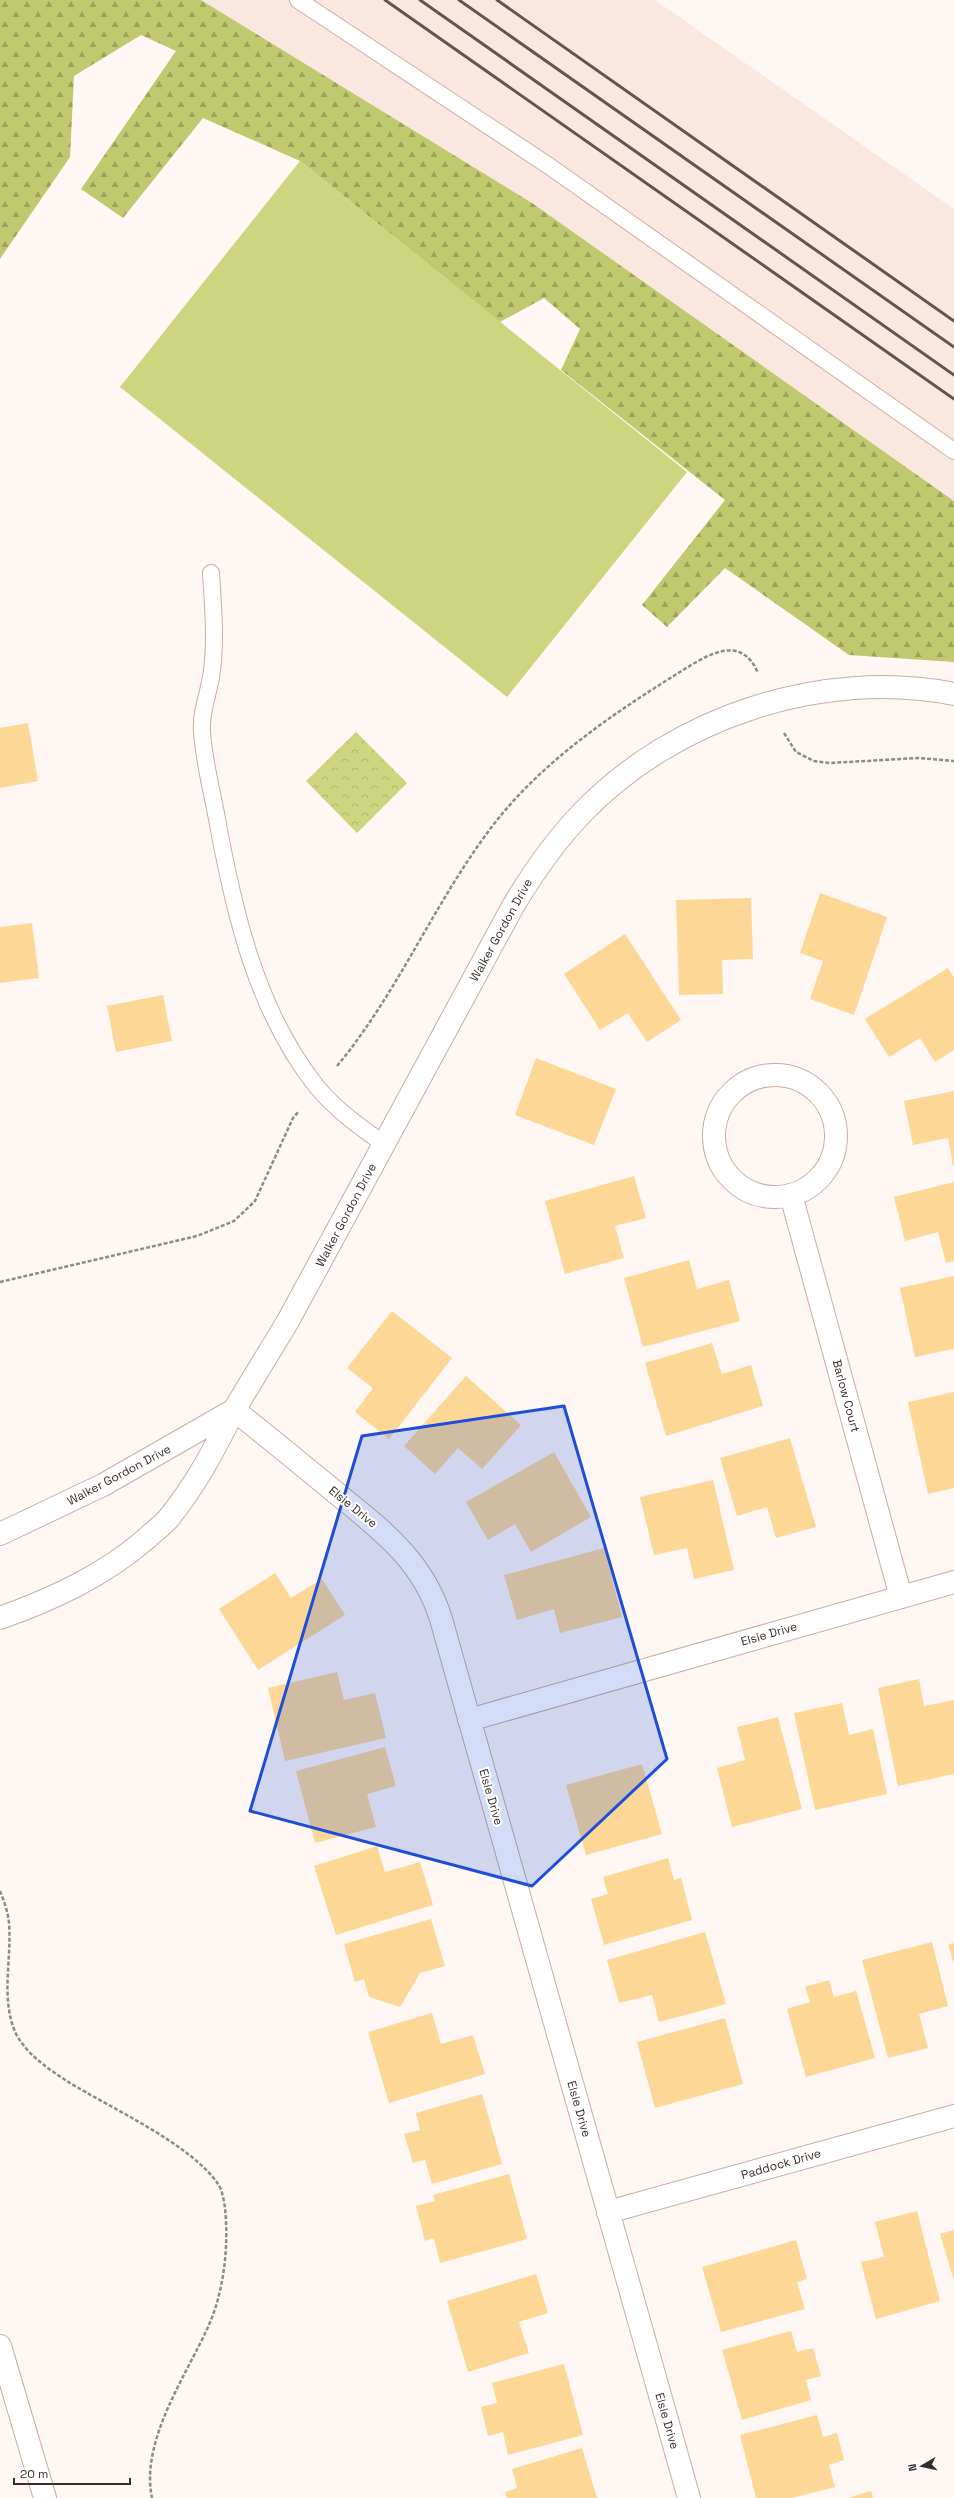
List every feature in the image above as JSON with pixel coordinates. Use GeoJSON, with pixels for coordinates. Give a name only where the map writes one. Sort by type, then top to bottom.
{"type":"FeatureCollection","features":[{"type":"Feature","properties":{"kind":"street","name":"Walker Gordon Drive"},"geometry":{"type":"LineString","coordinates":[[0,1618],[49,1599],[113,1565],[168,1520],[208,1462],[234,1410],[288,1321],[532,874],[582,813],[612,786],[643,762],[677,741],[749,709],[788,699],[827,692],[866,688],[906,688],[954,694]]}},
{"type":"Feature","properties":{"kind":"street"},"geometry":{"type":"LineString","coordinates":[[783,1076],[805,1083],[823,1099],[833,1120],[835,1144],[828,1167],[812,1184],[791,1195],[767,1197],[745,1189],[727,1174],[716,1152],[714,1129],[722,1106],[738,1088],[759,1077],[783,1076]]}},
{"type":"Feature","properties":{"kind":"street","name":"Barlow Court"},"geometry":{"type":"LineString","coordinates":[[791,1195],[901,1597]]}},
{"type":"Feature","properties":{"kind":"street","name":"Walker Gordon Drive"},"geometry":{"type":"LineString","coordinates":[[0,1534],[103,1485],[234,1410]]}},
{"type":"Feature","properties":{"kind":"street","name":"Elsie Drive"},"geometry":{"type":"LineString","coordinates":[[234,1410],[390,1537],[414,1564],[428,1587],[438,1611],[689,2498]]}},
{"type":"Feature","properties":{"kind":"street","name":"Elsie Drive"},"geometry":{"type":"LineString","coordinates":[[469,1720],[954,1582]]}},
{"type":"Feature","properties":{"kind":"street","name":"Paddock Drive"},"geometry":{"type":"LineString","coordinates":[[608,2212],[954,2116]]}},
{"type":"Feature","properties":{"kind":"street"},"geometry":{"type":"LineString","coordinates":[[0,2346],[45,2498]]}},
{"type":"Feature","properties":{"kind":"lane"},"geometry":{"type":"LineString","coordinates":[[298,0],[550,166],[954,452]]}},
{"type":"Feature","properties":{"kind":"lane"},"geometry":{"type":"LineString","coordinates":[[211,573],[215,634],[212,672],[202,731],[225,864],[249,955],[287,1044],[307,1074],[318,1088],[349,1119],[384,1144]]}},
{"type":"Feature","properties":{"kind":"path"},"geometry":{"type":"LineString","coordinates":[[0,1891],[9,1922],[4,1982],[6,2006],[16,2034],[31,2054],[55,2073],[110,2107],[155,2132],[206,2170],[219,2185],[224,2208],[225,2230],[225,2251],[220,2296],[209,2326],[166,2413],[151,2461],[152,2498]]}},
{"type":"Feature","properties":{"kind":"highlighted area"},"geometry":{"type":"Polygon","coordinates":[[[564,1406],[667,1759],[532,1886],[250,1811],[362,1436],[564,1406]]]}},
{"type":"Feature","properties":{"kind":"shaded area"},"geometry":{"type":"Polygon","coordinates":[[[201,0],[655,0],[954,209],[954,501],[532,203],[201,0]]]}},
{"type":"Feature","properties":{"kind":"green space"},"geometry":{"type":"Polygon","coordinates":[[[0,0],[201,0],[532,203],[954,501],[954,662],[849,655],[725,568],[667,627],[642,605],[725,500],[561,370],[580,329],[544,298],[500,322],[300,161],[203,118],[123,218],[81,189],[176,51],[141,35],[74,76],[70,157],[0,259],[0,0]]]}},
{"type":"Feature","properties":{"kind":"green space"},"geometry":{"type":"Polygon","coordinates":[[[300,161],[687,472],[507,697],[120,387],[300,161]]]}},
{"type":"Feature","properties":{"kind":"green space"},"geometry":{"type":"Polygon","coordinates":[[[356,732],[407,783],[357,833],[306,781],[356,732]]]}},
{"type":"Feature","properties":{"kind":"building"},"geometry":{"type":"Polygon","coordinates":[[[28,723],[38,781],[0,788],[0,728],[28,723]]]}},
{"type":"Feature","properties":{"kind":"building"},"geometry":{"type":"Polygon","coordinates":[[[820,893],[887,917],[854,1015],[810,999],[823,961],[800,953],[820,893]]]}},
{"type":"Feature","properties":{"kind":"building"},"geometry":{"type":"Polygon","coordinates":[[[751,898],[753,959],[722,960],[723,994],[679,995],[676,900],[751,898]]]}},
{"type":"Feature","properties":{"kind":"building"},"geometry":{"type":"Polygon","coordinates":[[[32,923],[39,978],[0,983],[0,927],[32,923]]]}},
{"type":"Feature","properties":{"kind":"building"},"geometry":{"type":"Polygon","coordinates":[[[625,934],[681,1020],[647,1042],[628,1013],[600,1030],[564,974],[625,934]]]}},
{"type":"Feature","properties":{"kind":"building"},"geometry":{"type":"Polygon","coordinates":[[[948,968],[954,978],[954,1050],[935,1062],[920,1038],[889,1057],[865,1019],[948,968]]]}},
{"type":"Feature","properties":{"kind":"building"},"geometry":{"type":"Polygon","coordinates":[[[163,995],[172,1041],[116,1052],[107,1006],[163,995]]]}},
{"type":"Feature","properties":{"kind":"building"},"geometry":{"type":"Polygon","coordinates":[[[536,1058],[616,1089],[594,1145],[515,1115],[536,1058]]]}},
{"type":"Feature","properties":{"kind":"building"},"geometry":{"type":"Polygon","coordinates":[[[954,1091],[953,1166],[948,1138],[913,1145],[904,1101],[954,1091]]]}},
{"type":"Feature","properties":{"kind":"building"},"geometry":{"type":"Polygon","coordinates":[[[634,1176],[646,1218],[615,1226],[624,1258],[565,1274],[545,1201],[634,1176]]]}},
{"type":"Feature","properties":{"kind":"building"},"geometry":{"type":"Polygon","coordinates":[[[954,1182],[954,1261],[946,1263],[938,1232],[905,1241],[894,1197],[954,1182]]]}},
{"type":"Feature","properties":{"kind":"building"},"geometry":{"type":"Polygon","coordinates":[[[689,1260],[697,1289],[729,1280],[740,1321],[643,1347],[624,1278],[689,1260]]]}},
{"type":"Feature","properties":{"kind":"building"},"geometry":{"type":"Polygon","coordinates":[[[954,1276],[954,1349],[915,1357],[900,1288],[954,1276]]]}},
{"type":"Feature","properties":{"kind":"building"},"geometry":{"type":"Polygon","coordinates":[[[392,1311],[452,1358],[389,1439],[355,1412],[373,1388],[347,1368],[392,1311]]]}},
{"type":"Feature","properties":{"kind":"building"},"geometry":{"type":"Polygon","coordinates":[[[712,1343],[722,1374],[751,1365],[763,1406],[666,1436],[645,1363],[712,1343]]]}},
{"type":"Feature","properties":{"kind":"building"},"geometry":{"type":"Polygon","coordinates":[[[466,1376],[521,1425],[482,1469],[458,1448],[435,1474],[404,1446],[466,1376]]]}},
{"type":"Feature","properties":{"kind":"building"},"geometry":{"type":"Polygon","coordinates":[[[954,1392],[954,1488],[928,1494],[908,1402],[954,1392]]]}},
{"type":"Feature","properties":{"kind":"building"},"geometry":{"type":"Polygon","coordinates":[[[790,1438],[816,1527],[776,1538],[767,1507],[737,1516],[720,1458],[790,1438]]]}},
{"type":"Feature","properties":{"kind":"building"},"geometry":{"type":"Polygon","coordinates":[[[554,1452],[591,1517],[531,1552],[515,1524],[488,1540],[466,1502],[554,1452]]]}},
{"type":"Feature","properties":{"kind":"building"},"geometry":{"type":"Polygon","coordinates":[[[713,1480],[734,1570],[694,1579],[687,1548],[654,1555],[640,1497],[713,1480]]]}},
{"type":"Feature","properties":{"kind":"building"},"geometry":{"type":"Polygon","coordinates":[[[604,1548],[622,1617],[560,1633],[554,1609],[517,1620],[504,1575],[604,1548]]]}},
{"type":"Feature","properties":{"kind":"building"},"geometry":{"type":"Polygon","coordinates":[[[275,1573],[291,1598],[322,1579],[345,1615],[258,1670],[219,1609],[275,1573]]]}},
{"type":"Feature","properties":{"kind":"building"},"geometry":{"type":"Polygon","coordinates":[[[337,1672],[344,1700],[375,1693],[386,1738],[285,1761],[268,1688],[337,1672]]]}},
{"type":"Feature","properties":{"kind":"building"},"geometry":{"type":"Polygon","coordinates":[[[919,1679],[924,1706],[954,1700],[954,1774],[898,1786],[878,1688],[919,1679]]]}},
{"type":"Feature","properties":{"kind":"building"},"geometry":{"type":"Polygon","coordinates":[[[842,1703],[849,1735],[873,1729],[887,1794],[815,1810],[794,1713],[842,1703]]]}},
{"type":"Feature","properties":{"kind":"building"},"geometry":{"type":"Polygon","coordinates":[[[778,1717],[802,1809],[732,1827],[717,1768],[745,1760],[737,1727],[778,1717]]]}},
{"type":"Feature","properties":{"kind":"building"},"geometry":{"type":"Polygon","coordinates":[[[385,1747],[396,1786],[367,1794],[376,1827],[315,1843],[296,1771],[385,1747]]]}},
{"type":"Feature","properties":{"kind":"building"},"geometry":{"type":"Polygon","coordinates":[[[642,1764],[662,1834],[586,1855],[566,1785],[642,1764]]]}},
{"type":"Feature","properties":{"kind":"building"},"geometry":{"type":"Polygon","coordinates":[[[377,1846],[385,1872],[420,1862],[433,1905],[336,1935],[314,1866],[377,1846]]]}},
{"type":"Feature","properties":{"kind":"building"},"geometry":{"type":"Polygon","coordinates":[[[668,1858],[674,1880],[681,1878],[692,1920],[604,1945],[591,1899],[608,1894],[603,1877],[668,1858]]]}},
{"type":"Feature","properties":{"kind":"building"},"geometry":{"type":"Polygon","coordinates":[[[431,1919],[445,1966],[420,1973],[400,2007],[369,1997],[364,1979],[355,1982],[344,1944],[431,1919]]]}},
{"type":"Feature","properties":{"kind":"building"},"geometry":{"type":"Polygon","coordinates":[[[705,1932],[726,2004],[659,2022],[652,1995],[619,2003],[607,1960],[705,1932]]]}},
{"type":"Feature","properties":{"kind":"building"},"geometry":{"type":"Polygon","coordinates":[[[932,1942],[948,2006],[919,2014],[928,2048],[888,2058],[862,1960],[932,1942]]]}},
{"type":"Feature","properties":{"kind":"building"},"geometry":{"type":"Polygon","coordinates":[[[954,1943],[954,1964],[948,1945],[954,1943]]]}},
{"type":"Feature","properties":{"kind":"building"},"geometry":{"type":"Polygon","coordinates":[[[829,1980],[834,1997],[856,1991],[875,2058],[806,2077],[787,2009],[810,2002],[805,1987],[829,1980]]]}},
{"type":"Feature","properties":{"kind":"building"},"geometry":{"type":"Polygon","coordinates":[[[432,2013],[441,2044],[473,2035],[485,2074],[389,2103],[368,2032],[432,2013]]]}},
{"type":"Feature","properties":{"kind":"building"},"geometry":{"type":"Polygon","coordinates":[[[725,2018],[743,2084],[655,2108],[637,2042],[725,2018]]]}},
{"type":"Feature","properties":{"kind":"building"},"geometry":{"type":"Polygon","coordinates":[[[482,2094],[502,2164],[432,2184],[425,2160],[413,2163],[404,2134],[420,2130],[416,2113],[482,2094]]]}},
{"type":"Feature","properties":{"kind":"building"},"geometry":{"type":"Polygon","coordinates":[[[509,2174],[527,2239],[440,2263],[434,2238],[425,2241],[416,2206],[435,2201],[433,2195],[509,2174]]]}},
{"type":"Feature","properties":{"kind":"building"},"geometry":{"type":"Polygon","coordinates":[[[917,2211],[940,2301],[876,2319],[861,2262],[884,2257],[875,2222],[917,2211]]]}},
{"type":"Feature","properties":{"kind":"building"},"geometry":{"type":"Polygon","coordinates":[[[954,2230],[954,2281],[940,2234],[954,2230]]]}},
{"type":"Feature","properties":{"kind":"building"},"geometry":{"type":"Polygon","coordinates":[[[796,2240],[807,2279],[797,2282],[805,2309],[721,2332],[702,2267],[796,2240]]]}},
{"type":"Feature","properties":{"kind":"building"},"geometry":{"type":"Polygon","coordinates":[[[536,2274],[548,2313],[519,2322],[529,2353],[468,2372],[447,2301],[536,2274]]]}},
{"type":"Feature","properties":{"kind":"building"},"geometry":{"type":"Polygon","coordinates":[[[791,2331],[797,2352],[813,2348],[821,2376],[806,2380],[811,2400],[742,2420],[722,2350],[791,2331]]]}},
{"type":"Feature","properties":{"kind":"building"},"geometry":{"type":"Polygon","coordinates":[[[564,2364],[583,2435],[508,2455],[503,2432],[488,2436],[481,2407],[497,2403],[492,2383],[564,2364]]]}},
{"type":"Feature","properties":{"kind":"building"},"geometry":{"type":"Polygon","coordinates":[[[817,2415],[823,2437],[837,2433],[844,2460],[829,2465],[835,2487],[791,2498],[756,2498],[740,2435],[817,2415]]]}},
{"type":"Feature","properties":{"kind":"building"},"geometry":{"type":"Polygon","coordinates":[[[582,2448],[597,2498],[507,2498],[505,2492],[517,2488],[512,2469],[582,2448]]]}},
{"type":"Feature","properties":{"kind":"building"},"geometry":{"type":"Polygon","coordinates":[[[871,2491],[873,2498],[848,2498],[871,2491]]]}},
{"type":"Feature","properties":{"kind":"railway"},"geometry":{"type":"LineString","coordinates":[[385,0],[954,399]]}},
{"type":"Feature","properties":{"kind":"railway"},"geometry":{"type":"LineString","coordinates":[[420,0],[954,375]]}},
{"type":"Feature","properties":{"kind":"railway"},"geometry":{"type":"LineString","coordinates":[[459,0],[954,347]]}},
{"type":"Feature","properties":{"kind":"railway"},"geometry":{"type":"LineString","coordinates":[[497,0],[954,321]]}}]}
